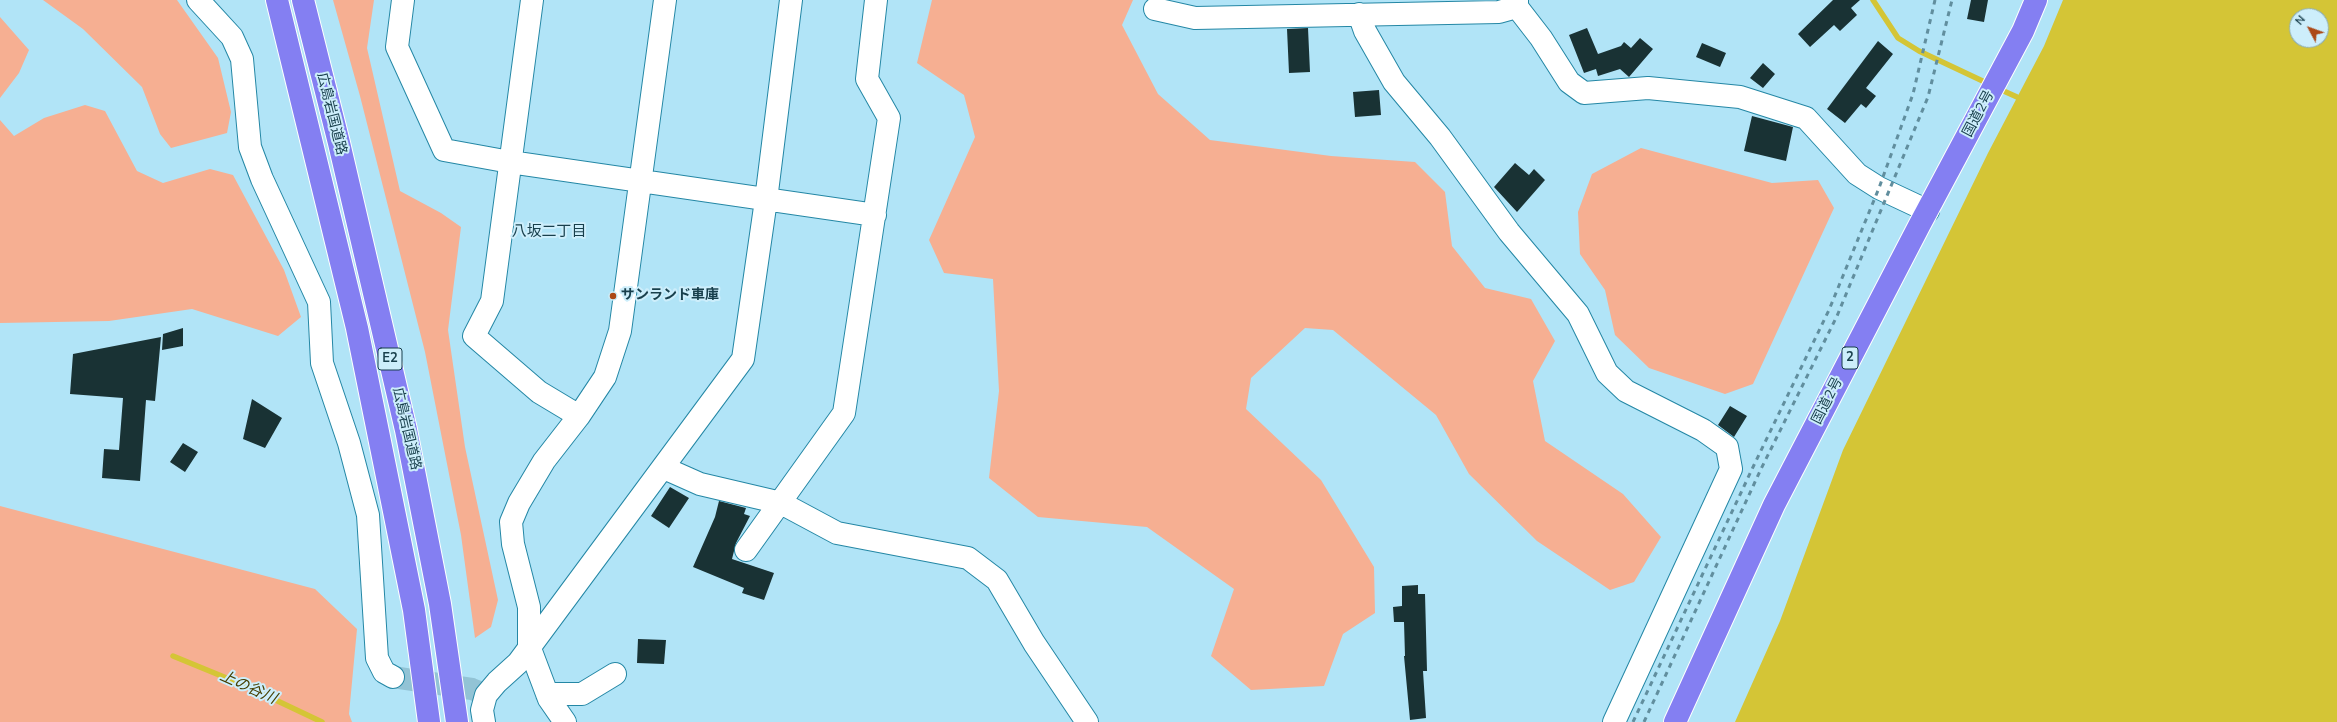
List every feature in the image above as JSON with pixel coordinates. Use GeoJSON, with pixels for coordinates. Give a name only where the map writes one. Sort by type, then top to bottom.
{"type":"FeatureCollection","features":[{"type":"Feature","properties":{"kind":"highway","name":"広島岩国道路"},"geometry":{"type":"LineString","coordinates":[[277,0],[356,328],[414,610],[429,722]]}},
{"type":"Feature","properties":{"kind":"highway","name":"広島岩国道路"},"geometry":{"type":"LineString","coordinates":[[303,0],[339,143],[406,430],[440,604],[457,722]]}},
{"type":"Feature","properties":{"kind":"highway","name":"国道2号"},"geometry":{"type":"LineString","coordinates":[[1675,722],[1774,505],[2024,31],[2036,0]]}},
{"type":"Feature","properties":{"kind":"street"},"geometry":{"type":"LineString","coordinates":[[198,0],[232,38],[242,59],[250,147],[262,179],[319,302],[322,362],[349,443],[368,515],[376,658],[384,672],[393,677]]}},
{"type":"Feature","properties":{"kind":"street"},"geometry":{"type":"LineString","coordinates":[[403,0],[397,47],[444,150],[510,162],[640,179],[766,200],[875,215]]}},
{"type":"Feature","properties":{"kind":"street"},"geometry":{"type":"LineString","coordinates":[[532,0],[492,301],[474,336],[539,392],[579,416]]}},
{"type":"Feature","properties":{"kind":"street"},"geometry":{"type":"LineString","coordinates":[[565,722],[547,694],[529,646],[528,607],[513,544],[511,522],[519,503],[544,461],[579,416],[605,377],[620,331],[665,0]]}},
{"type":"Feature","properties":{"kind":"street"},"geometry":{"type":"LineString","coordinates":[[484,722],[482,710],[486,696],[497,682],[518,663],[529,646],[664,468],[742,359],[766,200],[791,0]]}},
{"type":"Feature","properties":{"kind":"street"},"geometry":{"type":"LineString","coordinates":[[746,550],[844,413],[889,118],[867,79],[876,0]]}},
{"type":"Feature","properties":{"kind":"street"},"geometry":{"type":"LineString","coordinates":[[1155,9],[1195,18],[1498,12],[1517,3],[1569,82],[1584,93],[1648,88],[1740,97],[1806,118],[1857,174],[1879,188],[1928,211]]}},
{"type":"Feature","properties":{"kind":"street"},"geometry":{"type":"LineString","coordinates":[[1359,14],[1365,32],[1394,82],[1440,137],[1509,232],[1578,314],[1607,373],[1626,391],[1703,430],[1727,447],[1731,469],[1614,722]]}},
{"type":"Feature","properties":{"kind":"street"},"geometry":{"type":"LineString","coordinates":[[664,468],[700,484],[781,503],[837,533],[968,558],[997,580],[1034,643],[1087,722]]}},
{"type":"Feature","properties":{"kind":"street"},"geometry":{"type":"LineString","coordinates":[[547,694],[582,694],[615,674]]}},
{"type":"Feature","properties":{"kind":"shaded area"},"geometry":{"type":"Polygon","coordinates":[[[43,0],[177,0],[218,58],[231,112],[227,133],[171,148],[160,134],[142,87],[83,29],[43,0]]]}},
{"type":"Feature","properties":{"kind":"shaded area"},"geometry":{"type":"Polygon","coordinates":[[[333,0],[374,0],[367,48],[400,191],[441,213],[461,227],[448,330],[465,447],[498,600],[491,627],[475,638],[461,535],[425,352],[360,96],[333,0]]]}},
{"type":"Feature","properties":{"kind":"shaded area"},"geometry":{"type":"Polygon","coordinates":[[[932,0],[1133,0],[1122,25],[1158,94],[1210,140],[1331,156],[1415,162],[1445,192],[1452,246],[1485,288],[1531,299],[1555,341],[1533,381],[1545,441],[1623,494],[1661,537],[1634,582],[1610,590],[1537,541],[1469,474],[1436,415],[1333,330],[1305,328],[1251,378],[1246,409],[1321,480],[1374,567],[1375,613],[1343,634],[1324,686],[1251,690],[1211,656],[1234,589],[1147,527],[1038,517],[989,478],[999,391],[993,279],[944,273],[929,240],[975,137],[964,95],[917,63],[932,0]]]}},
{"type":"Feature","properties":{"kind":"shaded area"},"geometry":{"type":"Polygon","coordinates":[[[2063,0],[2337,0],[2337,722],[1735,722],[1780,621],[1843,450],[1988,153],[2044,46],[2063,0]]]}},
{"type":"Feature","properties":{"kind":"shaded area"},"geometry":{"type":"Polygon","coordinates":[[[0,17],[29,50],[19,73],[0,98],[0,17]]]}},
{"type":"Feature","properties":{"kind":"shaded area"},"geometry":{"type":"Polygon","coordinates":[[[85,105],[105,111],[137,171],[163,183],[210,169],[233,175],[284,270],[301,317],[278,336],[192,309],[109,321],[0,323],[0,120],[14,136],[44,118],[85,105]]]}},
{"type":"Feature","properties":{"kind":"shaded area"},"geometry":{"type":"Polygon","coordinates":[[[1641,148],[1772,183],[1818,180],[1834,208],[1753,384],[1725,394],[1649,368],[1615,335],[1605,290],[1580,254],[1578,212],[1592,174],[1641,148]]]}},
{"type":"Feature","properties":{"kind":"shaded area"},"geometry":{"type":"Polygon","coordinates":[[[0,506],[315,589],[357,629],[349,714],[352,722],[0,722],[0,506]]]}},
{"type":"Feature","properties":{"kind":"building"},"geometry":{"type":"Polygon","coordinates":[[[1833,0],[1860,0],[1851,8],[1857,15],[1840,31],[1834,25],[1810,47],[1798,34],[1833,0]]]}},
{"type":"Feature","properties":{"kind":"building"},"geometry":{"type":"Polygon","coordinates":[[[1971,0],[1988,0],[1984,22],[1967,19],[1971,0]]]}},
{"type":"Feature","properties":{"kind":"building"},"geometry":{"type":"Polygon","coordinates":[[[1308,28],[1310,72],[1289,73],[1287,29],[1308,28]]]}},
{"type":"Feature","properties":{"kind":"building"},"geometry":{"type":"Polygon","coordinates":[[[1587,28],[1598,54],[1621,46],[1624,42],[1631,48],[1640,38],[1653,49],[1629,77],[1620,69],[1598,76],[1596,69],[1584,73],[1569,35],[1587,28]]]}},
{"type":"Feature","properties":{"kind":"building"},"geometry":{"type":"Polygon","coordinates":[[[1878,41],[1893,54],[1866,88],[1876,96],[1866,108],[1861,104],[1845,123],[1827,109],[1878,41]]]}},
{"type":"Feature","properties":{"kind":"building"},"geometry":{"type":"Polygon","coordinates":[[[1702,43],[1726,53],[1720,67],[1696,57],[1702,43]]]}},
{"type":"Feature","properties":{"kind":"building"},"geometry":{"type":"Polygon","coordinates":[[[1763,63],[1775,74],[1763,88],[1750,78],[1763,63]]]}},
{"type":"Feature","properties":{"kind":"building"},"geometry":{"type":"Polygon","coordinates":[[[1379,90],[1381,115],[1355,117],[1353,92],[1379,90]]]}},
{"type":"Feature","properties":{"kind":"building"},"geometry":{"type":"Polygon","coordinates":[[[1752,116],[1793,127],[1786,161],[1744,151],[1752,116]]]}},
{"type":"Feature","properties":{"kind":"building"},"geometry":{"type":"Polygon","coordinates":[[[1515,163],[1529,175],[1534,169],[1545,180],[1517,212],[1494,187],[1515,163]]]}},
{"type":"Feature","properties":{"kind":"building"},"geometry":{"type":"Polygon","coordinates":[[[183,328],[183,346],[162,350],[163,334],[183,328]]]}},
{"type":"Feature","properties":{"kind":"building"},"geometry":{"type":"Polygon","coordinates":[[[161,337],[155,401],[146,400],[140,481],[102,478],[104,449],[119,450],[123,398],[70,394],[73,354],[161,337]]]}},
{"type":"Feature","properties":{"kind":"building"},"geometry":{"type":"Polygon","coordinates":[[[252,399],[282,418],[265,448],[243,439],[252,399]]]}},
{"type":"Feature","properties":{"kind":"building"},"geometry":{"type":"Polygon","coordinates":[[[1730,406],[1747,416],[1734,437],[1718,425],[1730,406]]]}},
{"type":"Feature","properties":{"kind":"building"},"geometry":{"type":"Polygon","coordinates":[[[183,443],[198,452],[185,472],[170,462],[183,443]]]}},
{"type":"Feature","properties":{"kind":"building"},"geometry":{"type":"Polygon","coordinates":[[[670,487],[689,498],[669,528],[651,516],[670,487]]]}},
{"type":"Feature","properties":{"kind":"building"},"geometry":{"type":"Polygon","coordinates":[[[719,501],[746,508],[744,514],[750,516],[736,543],[732,559],[774,573],[764,600],[742,593],[744,588],[693,567],[715,517],[719,501]]]}},
{"type":"Feature","properties":{"kind":"building"},"geometry":{"type":"Polygon","coordinates":[[[1418,585],[1418,594],[1425,594],[1427,671],[1423,671],[1426,718],[1410,720],[1404,656],[1404,622],[1394,622],[1393,607],[1402,606],[1402,586],[1418,585]]]}},
{"type":"Feature","properties":{"kind":"building"},"geometry":{"type":"Polygon","coordinates":[[[638,639],[666,640],[664,664],[637,663],[638,639]]]}},
{"type":"Feature","properties":{"kind":"waterway"},"geometry":{"type":"LineString","coordinates":[[1873,0],[1898,38],[1919,51],[1989,84]]}},
{"type":"Feature","properties":{"kind":"waterway"},"geometry":{"type":"LineString","coordinates":[[1997,88],[2017,97]]}},
{"type":"Feature","properties":{"kind":"waterway","name":"上の谷川"},"geometry":{"type":"LineString","coordinates":[[173,656],[246,686],[322,722]]}},
{"type":"Feature","properties":{"kind":"tunnel"},"geometry":{"type":"LineString","coordinates":[[393,677],[472,689],[486,695]]}},
{"type":"Feature","properties":{"kind":"railway"},"geometry":{"type":"LineString","coordinates":[[1633,722],[1829,310],[1879,188],[1913,94],[1935,0]]}},
{"type":"Feature","properties":{"kind":"railway"},"geometry":{"type":"LineString","coordinates":[[1644,722],[1761,469],[1837,316],[1928,97],[1952,0]]}},
{"type":"Feature","properties":{"kind":"place","name":"サンランド車庫"},"geometry":{"type":"Point","coordinates":[613,296]}},
{"type":"Feature","properties":{"kind":"district","name":"八坂二丁目"},"geometry":{"type":"Point","coordinates":[549,232]}}]}
